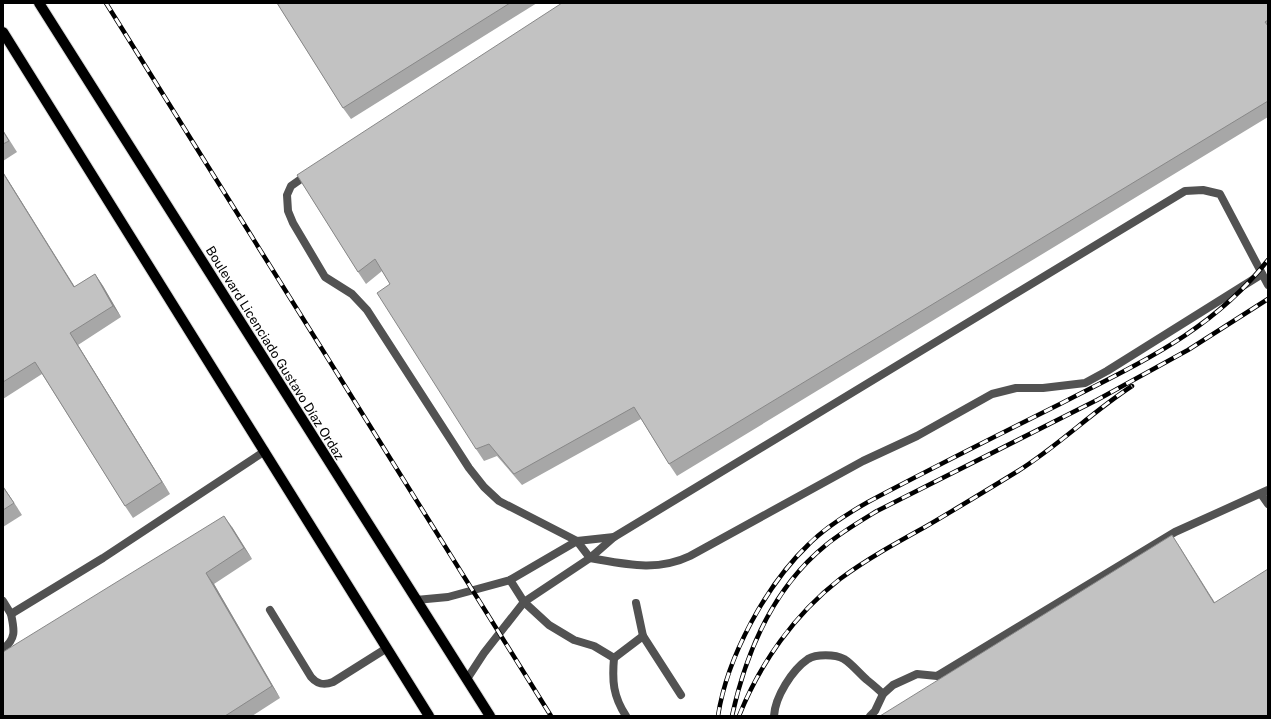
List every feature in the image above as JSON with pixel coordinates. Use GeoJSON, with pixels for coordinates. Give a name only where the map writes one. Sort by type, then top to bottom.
{"type":"FeatureCollection","features":[{"type":"Feature","properties":{"kind":"main road","name":"Boulevard Licenciado Gustavo Díaz Ordaz"},"geometry":{"type":"LineString","coordinates":[[39,3],[490,716]]}},
{"type":"Feature","properties":{"kind":"main road"},"geometry":{"type":"LineString","coordinates":[[3,32],[265,451],[387,648],[426,715]]}},
{"type":"Feature","properties":{"kind":"lane"},"geometry":{"type":"LineString","coordinates":[[317,169],[291,186],[287,195],[287,202],[288,211],[293,223],[325,277],[352,294],[367,310],[469,468],[484,487],[499,501],[577,541],[590,558],[638,565],[650,566],[678,561],[863,461],[917,436],[992,394],[1016,388],[1043,388],[1085,383],[1107,371],[1262,274]]}},
{"type":"Feature","properties":{"kind":"lane"},"geometry":{"type":"LineString","coordinates":[[467,679],[484,653],[524,602],[590,558],[614,536],[1185,191],[1203,190],[1220,194],[1268,285]]}},
{"type":"Feature","properties":{"kind":"lane"},"geometry":{"type":"LineString","coordinates":[[11,614],[103,558],[265,451]]}},
{"type":"Feature","properties":{"kind":"lane"},"geometry":{"type":"LineString","coordinates":[[870,716],[883,694],[893,685],[917,674],[937,676],[1175,532],[1265,492],[1268,504]]}},
{"type":"Feature","properties":{"kind":"lane"},"geometry":{"type":"LineString","coordinates":[[416,600],[448,596],[510,580],[577,541],[614,536]]}},
{"type":"Feature","properties":{"kind":"lane"},"geometry":{"type":"LineString","coordinates":[[510,580],[524,602],[549,625],[574,640],[594,646],[614,658]]}},
{"type":"Feature","properties":{"kind":"lane"},"geometry":{"type":"LineString","coordinates":[[3,601],[11,614],[14,632],[10,644],[3,650]]}},
{"type":"Feature","properties":{"kind":"lane"},"geometry":{"type":"LineString","coordinates":[[636,603],[643,636],[682,695]]}},
{"type":"Feature","properties":{"kind":"lane"},"geometry":{"type":"LineString","coordinates":[[270,610],[311,677],[315,682],[321,684],[333,682],[387,648]]}},
{"type":"Feature","properties":{"kind":"lane"},"geometry":{"type":"LineString","coordinates":[[626,716],[615,694],[613,672],[614,658],[643,636]]}},
{"type":"Feature","properties":{"kind":"lane"},"geometry":{"type":"LineString","coordinates":[[774,716],[778,701],[786,683],[794,672],[808,659],[815,656],[834,656],[843,659],[883,694]]}},
{"type":"Feature","properties":{"kind":"building"},"geometry":{"type":"Polygon","coordinates":[[[277,3],[510,3],[343,108],[277,3]]]}},
{"type":"Feature","properties":{"kind":"building"},"geometry":{"type":"Polygon","coordinates":[[[562,3],[1268,3],[1268,20],[1265,22],[1268,26],[1268,101],[669,464],[634,407],[514,474],[489,444],[476,449],[377,293],[390,284],[375,259],[358,272],[297,175],[562,3]]]}},
{"type":"Feature","properties":{"kind":"building"},"geometry":{"type":"Polygon","coordinates":[[[3,131],[9,141],[3,144],[3,131]]]}},
{"type":"Feature","properties":{"kind":"building"},"geometry":{"type":"Polygon","coordinates":[[[3,173],[74,287],[95,274],[113,306],[70,333],[162,482],[125,506],[35,362],[3,382],[3,173]]]}},
{"type":"Feature","properties":{"kind":"building"},"geometry":{"type":"Polygon","coordinates":[[[3,487],[14,503],[3,510],[3,487]]]}},
{"type":"Feature","properties":{"kind":"building"},"geometry":{"type":"Polygon","coordinates":[[[224,516],[244,548],[206,573],[272,686],[225,716],[3,716],[3,652],[224,516]]]}},
{"type":"Feature","properties":{"kind":"building"},"geometry":{"type":"Polygon","coordinates":[[[1172,535],[1214,603],[1268,569],[1268,716],[880,716],[1172,535]]]}},
{"type":"Feature","properties":{"kind":"railway"},"geometry":{"type":"LineString","coordinates":[[106,3],[551,716]]}},
{"type":"Feature","properties":{"kind":"railway"},"geometry":{"type":"LineString","coordinates":[[718,716],[730,670],[739,646],[751,623],[778,580],[793,561],[822,532],[868,502],[1118,374],[1172,344],[1223,307],[1246,285],[1268,260]]}},
{"type":"Feature","properties":{"kind":"railway"},"geometry":{"type":"LineString","coordinates":[[732,716],[745,668],[765,622],[791,580],[832,540],[877,511],[1097,400],[1188,350],[1268,299]]}},
{"type":"Feature","properties":{"kind":"railway"},"geometry":{"type":"LineString","coordinates":[[739,716],[757,677],[780,641],[808,608],[840,579],[871,558],[1018,471],[1132,386]]}}]}
